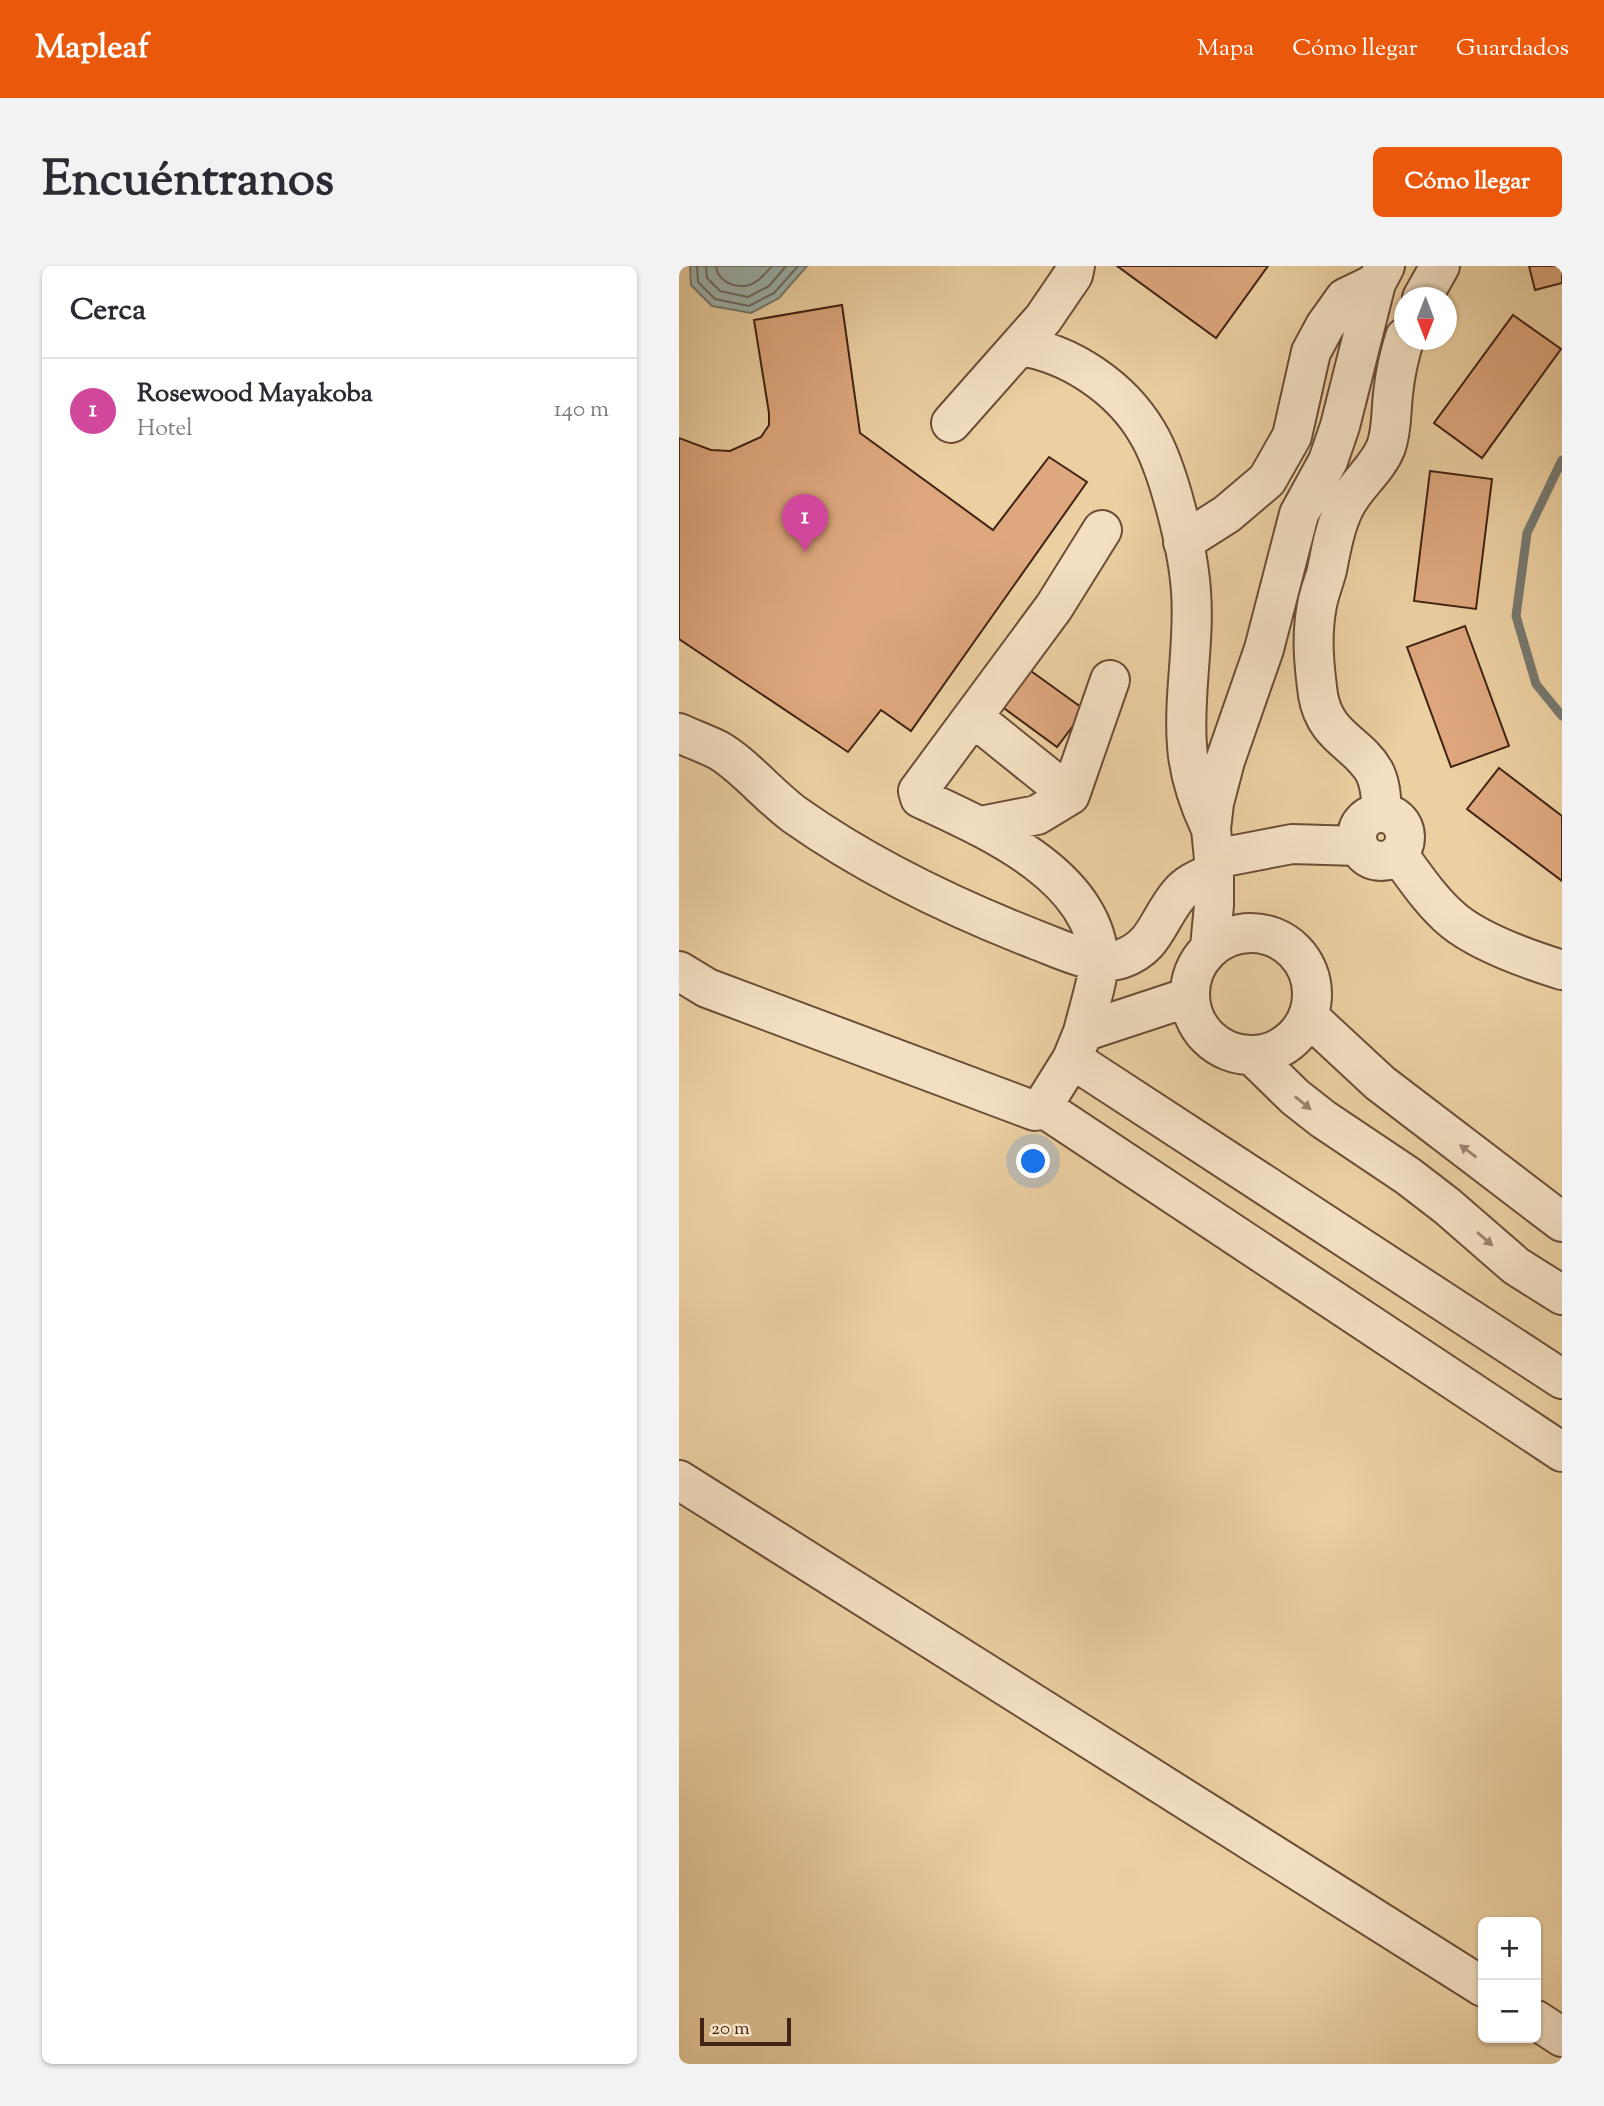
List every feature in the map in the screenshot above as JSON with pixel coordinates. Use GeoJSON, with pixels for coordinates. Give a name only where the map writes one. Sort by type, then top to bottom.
{"type":"FeatureCollection","features":[{"type":"Feature","properties":{"kind":"lane"},"geometry":{"type":"LineString","coordinates":[[951,423],[1043,319],[1073,275],[1075,266]]}},
{"type":"Feature","properties":{"kind":"lane"},"geometry":{"type":"LineString","coordinates":[[1428,287],[1440,266]]}},
{"type":"Feature","properties":{"kind":"lane"},"geometry":{"type":"LineString","coordinates":[[1183,542],[1227,514],[1267,480],[1293,436],[1311,352],[1325,326],[1345,298],[1381,274]]}},
{"type":"Feature","properties":{"kind":"lane"},"geometry":{"type":"LineString","coordinates":[[1210,947],[1214,803],[1225,761],[1264,649],[1299,514],[1328,461],[1340,426],[1381,274]]}},
{"type":"Feature","properties":{"kind":"lane"},"geometry":{"type":"LineString","coordinates":[[679,733],[720,751],[794,814],[851,850],[923,891],[997,925],[1099,961],[1117,960],[1137,953],[1153,937],[1164,914],[1180,892],[1196,880],[1213,853],[1197,799],[1187,747],[1191,591],[1183,542],[1166,478],[1148,433],[1116,392],[1062,359],[1039,349],[1019,346]]}},
{"type":"Feature","properties":{"kind":"lane"},"geometry":{"type":"LineString","coordinates":[[1382,812],[1381,791],[1374,772],[1362,755],[1344,742],[1329,724],[1319,702],[1313,638],[1317,605],[1333,539],[1344,508],[1385,448],[1391,426],[1401,350]]}},
{"type":"Feature","properties":{"kind":"lane"},"geometry":{"type":"LineString","coordinates":[[679,971],[707,988],[1035,1111],[1042,1107],[1077,1046],[1099,961],[1092,928],[1073,894],[1039,863],[981,826],[920,798],[918,791],[1054,607],[1101,530]]}},
{"type":"Feature","properties":{"kind":"lane"},"geometry":{"type":"LineString","coordinates":[[981,826],[1037,815],[1070,795],[1109,680]]}},
{"type":"Feature","properties":{"kind":"lane"},"geometry":{"type":"LineString","coordinates":[[973,717],[1070,795]]}},
{"type":"Feature","properties":{"kind":"lane"},"geometry":{"type":"LineString","coordinates":[[1382,812],[1397,818],[1405,832],[1405,840],[1398,854],[1384,861],[1376,861],[1362,853],[1356,838],[1361,822],[1382,812]]}},
{"type":"Feature","properties":{"kind":"lane"},"geometry":{"type":"LineString","coordinates":[[1213,853],[1293,844],[1358,846]]}},
{"type":"Feature","properties":{"kind":"lane"},"geometry":{"type":"LineString","coordinates":[[1398,854],[1454,921],[1497,946],[1562,970]]}},
{"type":"Feature","properties":{"kind":"lane"},"geometry":{"type":"LineString","coordinates":[[1248,933],[1268,935],[1287,944],[1301,959],[1310,977],[1313,997],[1300,1033],[1286,1045],[1270,1053],[1253,1056],[1234,1054],[1216,1046],[1202,1032],[1192,1016],[1189,997],[1194,970],[1210,947],[1228,937],[1248,933]]}},
{"type":"Feature","properties":{"kind":"lane"},"geometry":{"type":"LineString","coordinates":[[1077,1046],[1189,997]]}},
{"type":"Feature","properties":{"kind":"lane"},"geometry":{"type":"LineString","coordinates":[[1308,1017],[1380,1083],[1562,1222]]}},
{"type":"Feature","properties":{"kind":"lane"},"geometry":{"type":"LineString","coordinates":[[1077,1046],[1562,1379]]}},
{"type":"Feature","properties":{"kind":"lane"},"geometry":{"type":"LineString","coordinates":[[1253,1056],[1295,1097],[1323,1119],[1408,1176],[1447,1206],[1515,1266],[1562,1295]]}},
{"type":"Feature","properties":{"kind":"lane"},"geometry":{"type":"LineString","coordinates":[[1042,1107],[1562,1452]]}},
{"type":"Feature","properties":{"kind":"lane"},"geometry":{"type":"LineString","coordinates":[[679,1480],[1478,1984]]}},
{"type":"Feature","properties":{"kind":"lane"},"geometry":{"type":"LineString","coordinates":[[1541,2023],[1562,2037]]}},
{"type":"Feature","properties":{"kind":"water"},"geometry":{"type":"Polygon","coordinates":[[[690,266],[807,266],[779,298],[751,313],[712,306],[691,285],[690,266]]]}},
{"type":"Feature","properties":{"kind":"building"},"geometry":{"type":"Polygon","coordinates":[[[1117,266],[1268,266],[1216,338],[1117,266]]]}},
{"type":"Feature","properties":{"kind":"building"},"geometry":{"type":"Polygon","coordinates":[[[1529,266],[1562,266],[1562,283],[1535,290],[1529,266]]]}},
{"type":"Feature","properties":{"kind":"building"},"geometry":{"type":"Polygon","coordinates":[[[842,305],[860,433],[993,530],[1049,457],[1087,482],[911,731],[881,710],[848,752],[679,639],[679,438],[711,450],[730,451],[761,437],[769,425],[769,413],[754,320],[842,305]]]}},
{"type":"Feature","properties":{"kind":"building"},"geometry":{"type":"Polygon","coordinates":[[[1513,315],[1561,349],[1482,458],[1434,423],[1513,315]]]}},
{"type":"Feature","properties":{"kind":"building"},"geometry":{"type":"Polygon","coordinates":[[[1430,471],[1492,479],[1476,609],[1414,601],[1430,471]]]}},
{"type":"Feature","properties":{"kind":"building"},"geometry":{"type":"Polygon","coordinates":[[[1465,626],[1509,746],[1451,767],[1407,647],[1465,626]]]}},
{"type":"Feature","properties":{"kind":"building"},"geometry":{"type":"Polygon","coordinates":[[[1024,666],[1085,710],[1057,747],[997,703],[1024,666]]]}},
{"type":"Feature","properties":{"kind":"building"},"geometry":{"type":"Polygon","coordinates":[[[1499,768],[1562,816],[1562,881],[1467,809],[1499,768]]]}},
{"type":"Feature","properties":{"kind":"waterway"},"geometry":{"type":"LineString","coordinates":[[1562,460],[1527,533],[1516,616],[1536,684],[1562,716]]}},
{"type":"Feature","properties":{"kind":"place","name":"Rosewood Mayakoba"},"geometry":{"type":"Point","coordinates":[805,552]}}]}
